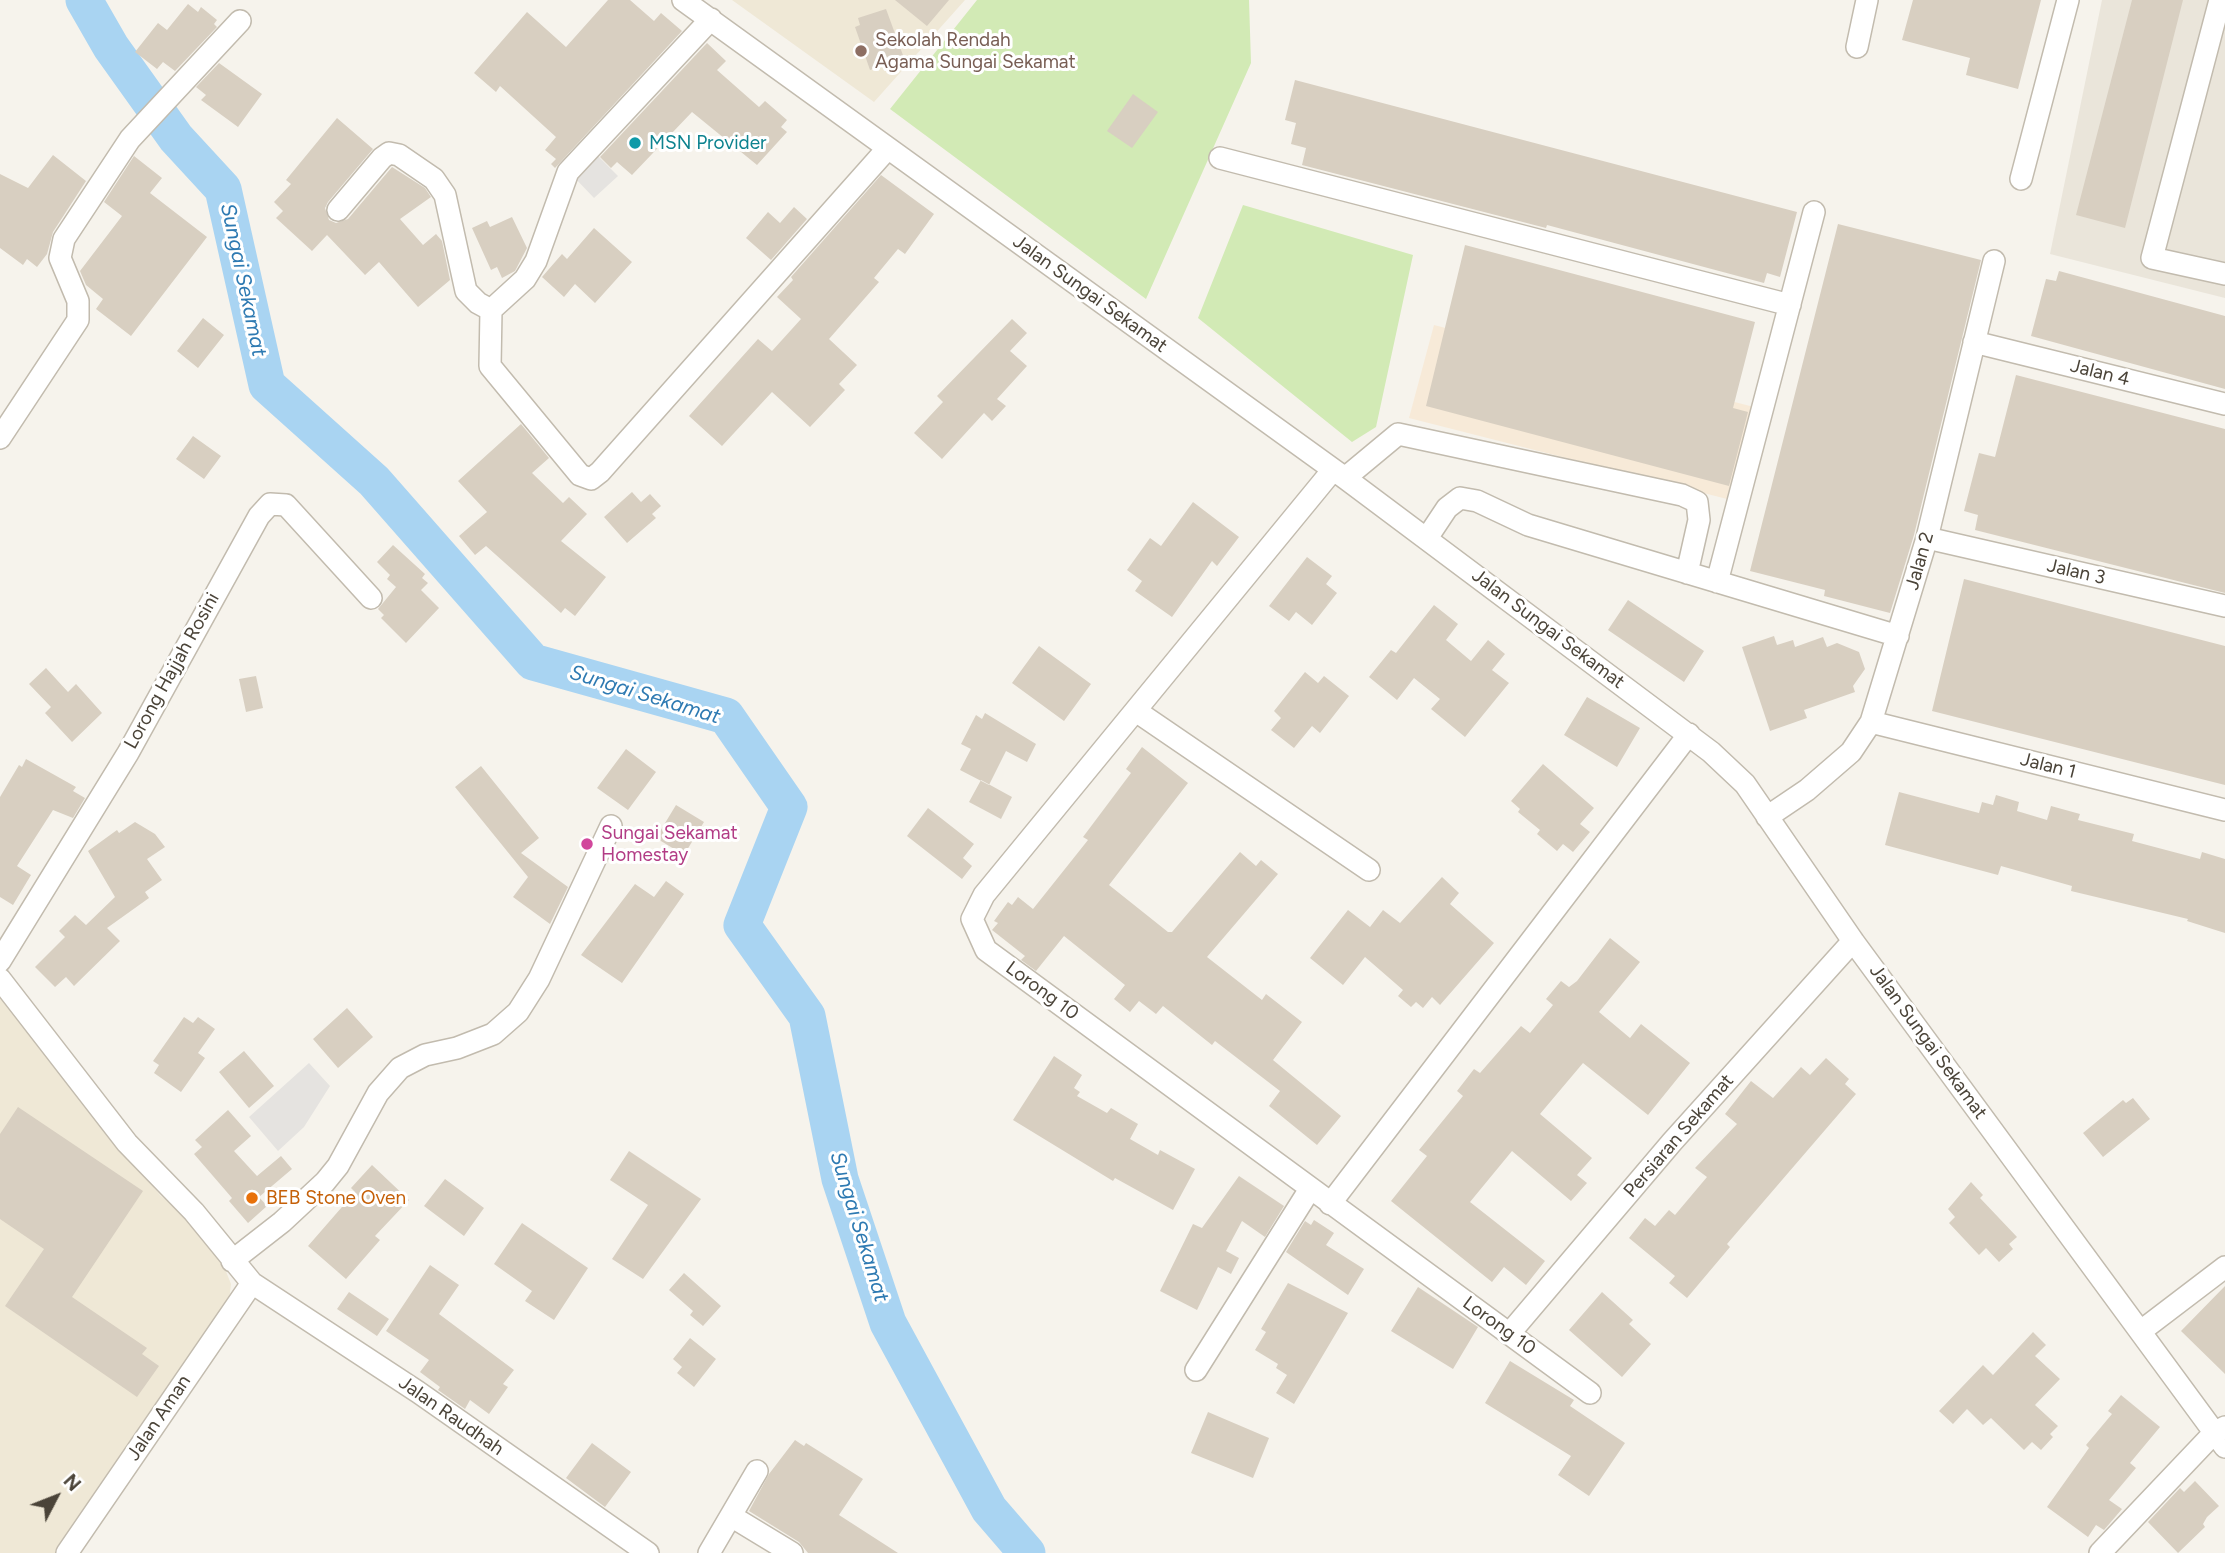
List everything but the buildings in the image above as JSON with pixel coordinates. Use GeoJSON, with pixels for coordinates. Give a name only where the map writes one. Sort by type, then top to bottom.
{"type":"FeatureCollection","features":[{"type":"Feature","properties":{"kind":"street","name":"Jalan Sungai Sekamat"},"geometry":{"type":"LineString","coordinates":[[684,0],[1427,538],[1689,734],[1745,785],[1853,941],[2221,1436]]}},
{"type":"Feature","properties":{"kind":"street"},"geometry":{"type":"LineString","coordinates":[[1857,47],[1867,0]]}},
{"type":"Feature","properties":{"kind":"street"},"geometry":{"type":"LineString","coordinates":[[2021,179],[2068,0]]}},
{"type":"Feature","properties":{"kind":"street"},"geometry":{"type":"LineString","coordinates":[[2220,0],[2152,258],[2225,274]]}},
{"type":"Feature","properties":{"kind":"street"},"geometry":{"type":"LineString","coordinates":[[711,19],[568,172],[536,261],[525,279],[491,310],[488,358],[490,366],[580,475],[591,479],[888,148]]}},
{"type":"Feature","properties":{"kind":"street"},"geometry":{"type":"LineString","coordinates":[[0,438],[78,320],[78,301],[60,258],[60,249],[130,139],[240,21]]}},
{"type":"Feature","properties":{"kind":"street"},"geometry":{"type":"LineString","coordinates":[[338,210],[382,158],[389,153],[399,155],[434,179],[445,195],[466,290],[478,303],[491,310]]}},
{"type":"Feature","properties":{"kind":"street"},"geometry":{"type":"LineString","coordinates":[[1220,158],[1790,305]]}},
{"type":"Feature","properties":{"kind":"street"},"geometry":{"type":"LineString","coordinates":[[1717,582],[1814,212]]}},
{"type":"Feature","properties":{"kind":"street","name":"Jalan 2"},"geometry":{"type":"LineString","coordinates":[[1767,817],[1807,790],[1851,752],[1871,722],[1927,538],[1994,261]]}},
{"type":"Feature","properties":{"kind":"street","name":"Jalan 4"},"geometry":{"type":"LineString","coordinates":[[1974,342],[2225,404]]}},
{"type":"Feature","properties":{"kind":"street","name":"Lorong 10"},"geometry":{"type":"LineString","coordinates":[[1590,1393],[986,950],[972,919],[984,895],[1136,711],[1339,474],[1398,434],[1682,495],[1697,502],[1699,520],[1687,573]]}},
{"type":"Feature","properties":{"kind":"street"},"geometry":{"type":"LineString","coordinates":[[1427,538],[1447,508],[1460,498],[1477,501],[1528,525],[1898,636]]}},
{"type":"Feature","properties":{"kind":"street","name":"Lorong Hajjah Rosini"},"geometry":{"type":"LineString","coordinates":[[0,961],[128,752],[258,516],[270,504],[286,505],[371,598]]}},
{"type":"Feature","properties":{"kind":"street","name":"Jalan 3"},"geometry":{"type":"LineString","coordinates":[[1927,538],[2225,606]]}},
{"type":"Feature","properties":{"kind":"street"},"geometry":{"type":"LineString","coordinates":[[1136,711],[1369,870]]}},
{"type":"Feature","properties":{"kind":"street","name":"Jalan 1"},"geometry":{"type":"LineString","coordinates":[[1871,722],[2225,810]]}},
{"type":"Feature","properties":{"kind":"street"},"geometry":{"type":"LineString","coordinates":[[1330,1204],[1571,893],[1689,734]]}},
{"type":"Feature","properties":{"kind":"street"},"geometry":{"type":"LineString","coordinates":[[232,1261],[282,1223],[324,1182],[338,1166],[378,1093],[400,1069],[425,1055],[457,1048],[493,1034],[518,1012],[539,979],[611,826]]}},
{"type":"Feature","properties":{"kind":"street","name":"Persiaran Sekamat"},"geometry":{"type":"LineString","coordinates":[[1509,1334],[1672,1142],[1853,941]]}},
{"type":"Feature","properties":{"kind":"street","name":"Jalan Raudhah"},"geometry":{"type":"LineString","coordinates":[[0,979],[127,1143],[194,1212],[252,1283],[418,1392],[648,1553]]}},
{"type":"Feature","properties":{"kind":"street"},"geometry":{"type":"LineString","coordinates":[[1196,1370],[1310,1189]]}},
{"type":"Feature","properties":{"kind":"street"},"geometry":{"type":"LineString","coordinates":[[2141,1331],[2225,1267]]}},
{"type":"Feature","properties":{"kind":"street","name":"Jalan Aman"},"geometry":{"type":"LineString","coordinates":[[67,1553],[252,1283]]}},
{"type":"Feature","properties":{"kind":"street"},"geometry":{"type":"LineString","coordinates":[[2100,1553],[2221,1436]]}},
{"type":"Feature","properties":{"kind":"street"},"geometry":{"type":"LineString","coordinates":[[709,1553],[757,1471]]}},
{"type":"Feature","properties":{"kind":"street"},"geometry":{"type":"LineString","coordinates":[[731,1516],[792,1553]]}},
{"type":"Feature","properties":{"kind":"shaded area","name":"Sekolah Rendah Agama Sungai Sekamat"},"geometry":{"type":"Polygon","coordinates":[[[732,0],[965,0],[874,102],[732,0]]]}},
{"type":"Feature","properties":{"kind":"shaded area"},"geometry":{"type":"Polygon","coordinates":[[[2102,0],[2225,0],[2225,298],[2050,254],[2102,0]]]}},
{"type":"Feature","properties":{"kind":"shaded area"},"geometry":{"type":"Polygon","coordinates":[[[596,154],[618,176],[594,198],[572,175],[596,154]]]}},
{"type":"Feature","properties":{"kind":"shaded area"},"geometry":{"type":"Polygon","coordinates":[[[1434,325],[1754,407],[1731,500],[1409,418],[1434,325]]]}},
{"type":"Feature","properties":{"kind":"shaded area"},"geometry":{"type":"Polygon","coordinates":[[[0,994],[160,1195],[206,1235],[231,1284],[229,1301],[61,1553],[0,1553],[0,994]]]}},
{"type":"Feature","properties":{"kind":"shaded area"},"geometry":{"type":"Polygon","coordinates":[[[309,1063],[330,1086],[304,1127],[278,1151],[249,1117],[309,1063]]]}},
{"type":"Feature","properties":{"kind":"green space"},"geometry":{"type":"Polygon","coordinates":[[[977,0],[1249,0],[1251,63],[1146,299],[890,109],[977,0]]]}},
{"type":"Feature","properties":{"kind":"green space"},"geometry":{"type":"Polygon","coordinates":[[[1243,205],[1413,255],[1376,427],[1352,442],[1198,318],[1243,205]]]}},
{"type":"Feature","properties":{"kind":"waterway","name":"Sungai Sekamat"},"geometry":{"type":"LineString","coordinates":[[84,0],[111,47],[176,138],[223,189],[267,385],[374,481],[533,662],[726,716],[789,807],[742,925],[807,1016],[840,1179],[888,1323],[989,1509],[1027,1553]]}},
{"type":"Feature","properties":{"kind":"place","name":"Sekolah Rendah Agama Sungai Sekamat"},"geometry":{"type":"Point","coordinates":[861,51]}},
{"type":"Feature","properties":{"kind":"place","name":"MSN Provider"},"geometry":{"type":"Point","coordinates":[635,143]}},
{"type":"Feature","properties":{"kind":"place","name":"Sungai Sekamat Homestay"},"geometry":{"type":"Point","coordinates":[587,844]}},
{"type":"Feature","properties":{"kind":"place","name":"BEB Stone Oven"},"geometry":{"type":"Point","coordinates":[252,1198]}}]}
